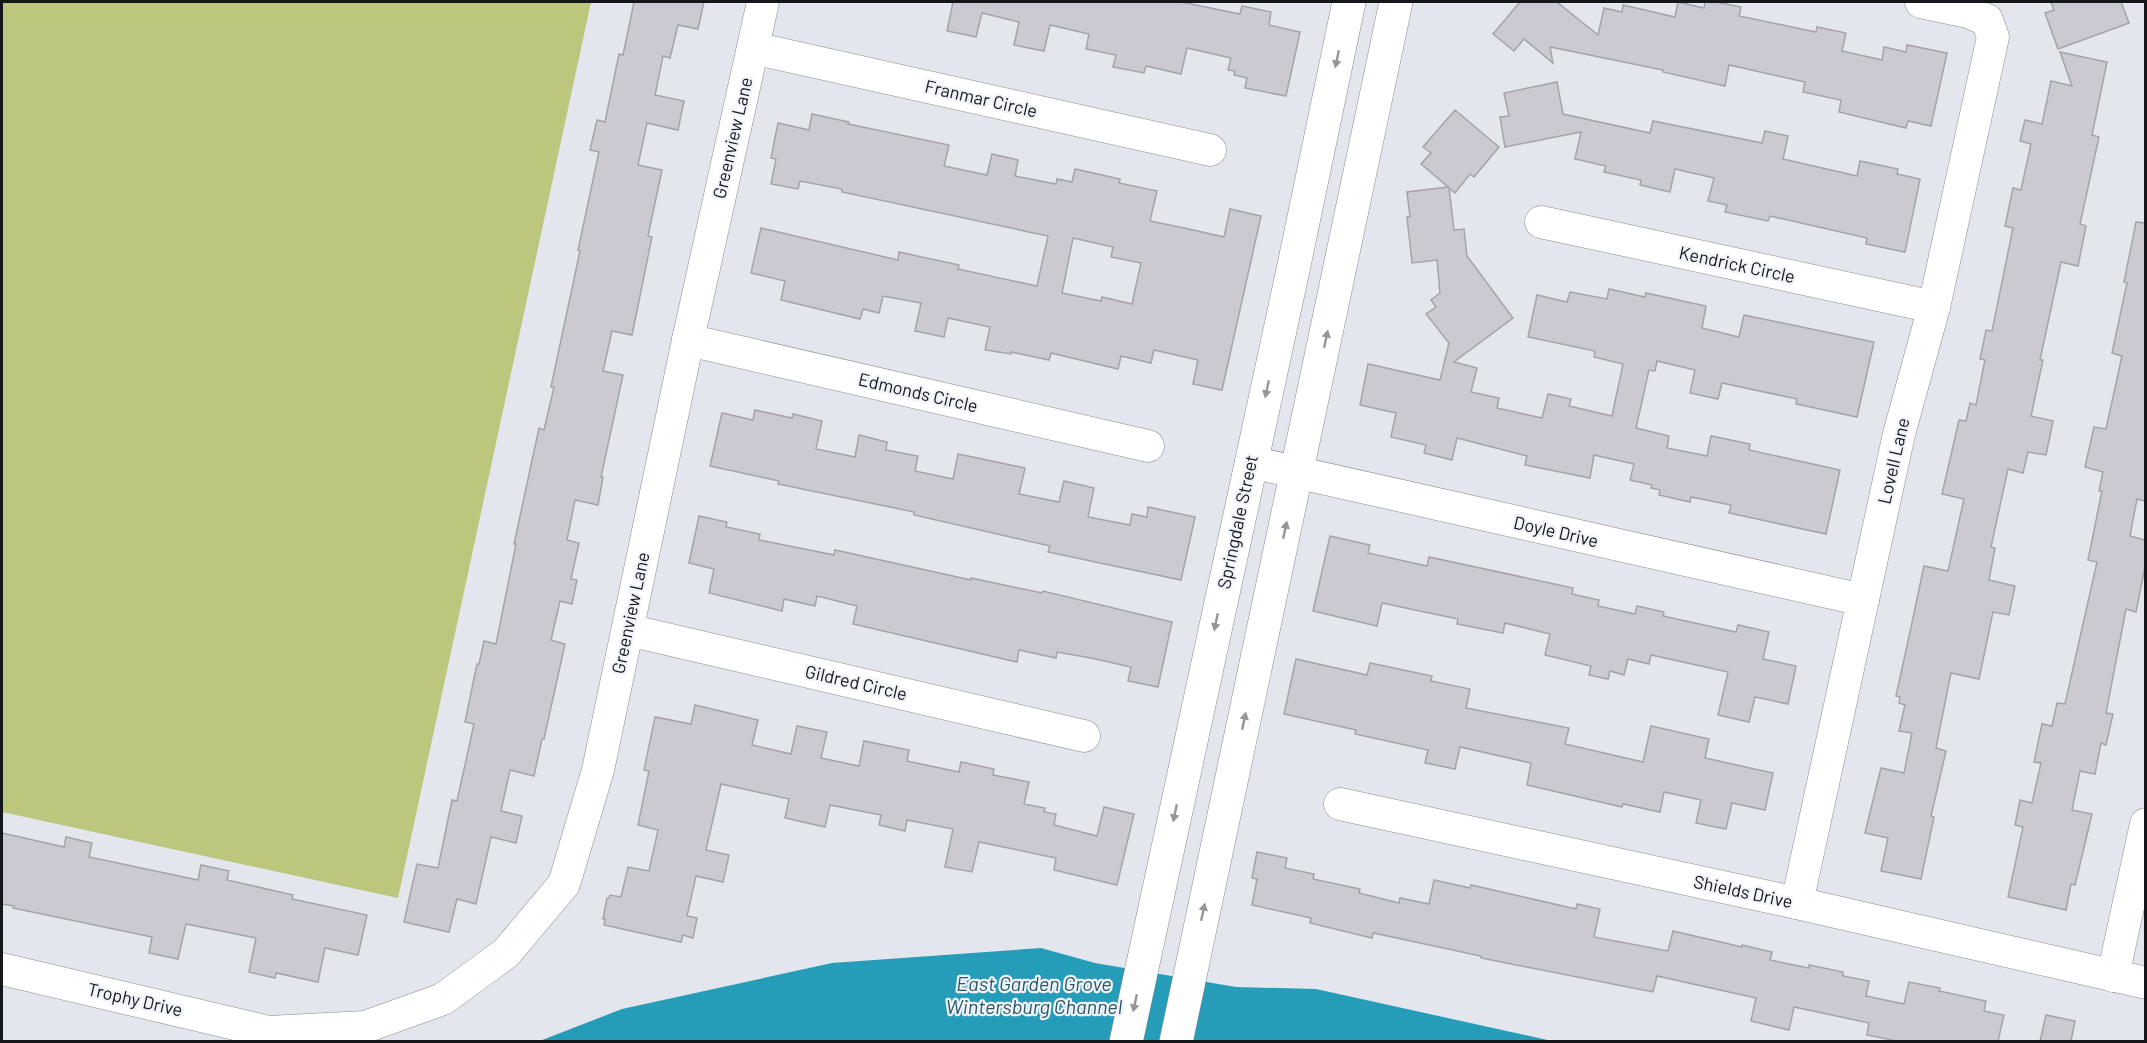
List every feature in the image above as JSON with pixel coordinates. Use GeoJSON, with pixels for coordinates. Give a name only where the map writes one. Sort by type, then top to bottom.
{"type":"FeatureCollection","features":[{"type":"Feature","properties":{"kind":"main road","name":"Springdale Street"},"geometry":{"type":"LineString","coordinates":[[1126,1041],[1293,270],[1348,2]]}},
{"type":"Feature","properties":{"kind":"main road"},"geometry":{"type":"LineString","coordinates":[[1176,1041],[1396,2]]}},
{"type":"Feature","properties":{"kind":"street","name":"Greenview Lane"},"geometry":{"type":"LineString","coordinates":[[269,1032],[365,1027],[443,999],[506,953],[564,884],[598,770],[688,340],[763,2]]}},
{"type":"Feature","properties":{"kind":"street","name":"Lovell Lane"},"geometry":{"type":"LineString","coordinates":[[1797,903],[1899,434],[1923,354],[1993,37],[1987,20],[1968,12],[1921,2]]}},
{"type":"Feature","properties":{"kind":"street","name":"Franmar Circle"},"geometry":{"type":"LineString","coordinates":[[753,48],[1210,150]]}},
{"type":"Feature","properties":{"kind":"street","name":"Kendrick Circle"},"geometry":{"type":"LineString","coordinates":[[1541,222],[1934,307]]}},
{"type":"Feature","properties":{"kind":"street","name":"Edmonds Circle"},"geometry":{"type":"LineString","coordinates":[[688,340],[1148,446]]}},
{"type":"Feature","properties":{"kind":"street","name":"Doyle Drive"},"geometry":{"type":"LineString","coordinates":[[1251,462],[1863,600]]}},
{"type":"Feature","properties":{"kind":"street","name":"Gildred Circle"},"geometry":{"type":"LineString","coordinates":[[628,630],[1084,736]]}},
{"type":"Feature","properties":{"kind":"street","name":"Shields Drive"},"geometry":{"type":"LineString","coordinates":[[1340,804],[1797,903],[2145,983]]}},
{"type":"Feature","properties":{"kind":"street"},"geometry":{"type":"LineString","coordinates":[[2113,976],[2145,824]]}},
{"type":"Feature","properties":{"kind":"street","name":"Trophy Drive"},"geometry":{"type":"LineString","coordinates":[[2,969],[269,1032]]}},
{"type":"Feature","properties":{"kind":"green space"},"geometry":{"type":"Polygon","coordinates":[[[2,2],[591,2],[398,898],[2,812],[2,2]]]}},
{"type":"Feature","properties":{"kind":"water","name":"East Garden Grove Wintersburg Channel"},"geometry":{"type":"Polygon","coordinates":[[[1041,948],[1095,963],[1236,987],[1316,989],[1552,1041],[537,1042],[622,1009],[832,963],[1041,948]]]}},
{"type":"Feature","properties":{"kind":"building"},"geometry":{"type":"Polygon","coordinates":[[[634,2],[704,2],[698,29],[678,25],[670,58],[663,56],[655,95],[684,101],[678,130],[647,123],[638,165],[662,170],[648,236],[652,237],[632,335],[612,331],[603,371],[623,375],[601,477],[603,477],[598,505],[575,500],[567,540],[579,543],[571,579],[577,580],[572,604],[560,601],[551,640],[565,644],[544,739],[542,739],[534,776],[510,770],[501,811],[522,816],[516,843],[491,837],[476,904],[457,899],[449,932],[404,922],[417,864],[438,868],[452,800],[457,801],[474,724],[465,722],[477,664],[479,664],[484,641],[496,644],[516,544],[514,544],[539,428],[544,430],[554,387],[551,387],[599,152],[590,150],[597,120],[605,122],[619,54],[623,55],[634,2]]]}},
{"type":"Feature","properties":{"kind":"building"},"geometry":{"type":"Polygon","coordinates":[[[953,2],[1181,2],[1240,14],[1242,6],[1271,12],[1269,25],[1300,32],[1286,96],[1245,88],[1247,78],[1234,75],[1235,71],[1228,70],[1231,58],[1187,48],[1181,74],[1146,66],[1144,73],[1113,67],[1116,55],[1086,49],[1089,34],[1050,25],[1044,51],[1014,45],[1019,22],[982,13],[976,37],[947,31],[953,2]]]}},
{"type":"Feature","properties":{"kind":"building"},"geometry":{"type":"Polygon","coordinates":[[[1520,2],[1557,2],[1598,35],[1604,8],[1622,12],[1623,5],[1675,17],[1678,2],[1704,8],[1705,2],[1716,2],[1741,7],[1739,16],[1816,32],[1817,27],[1846,33],[1842,51],[1882,60],[1884,47],[1906,52],[1907,45],[1947,53],[1931,126],[1908,121],[1906,128],[1839,112],[1841,100],[1803,92],[1805,82],[1729,65],[1725,86],[1663,72],[1663,70],[1550,47],[1553,63],[1524,39],[1514,51],[1493,34],[1520,2]]]}},
{"type":"Feature","properties":{"kind":"building"},"geometry":{"type":"Polygon","coordinates":[[[2051,2],[2121,2],[2129,23],[2058,49],[2045,13],[2054,10],[2051,2]]]}},
{"type":"Feature","properties":{"kind":"building"},"geometry":{"type":"Polygon","coordinates":[[[2060,52],[2107,62],[2092,135],[2099,137],[2080,224],[2086,226],[2078,266],[2061,262],[2040,360],[2043,360],[2031,416],[2053,421],[2046,455],[2028,452],[2023,473],[2008,469],[1991,547],[1995,548],[1989,580],[2015,586],[2009,615],[1993,612],[1979,679],[1951,673],[1936,748],[1946,751],[1931,816],[1934,817],[1921,879],[1881,871],[1888,838],[1865,833],[1881,768],[1904,773],[1912,733],[1899,731],[1905,705],[1899,703],[1900,697],[1896,696],[1924,566],[1948,571],[1964,499],[1942,494],[1959,420],[1966,421],[1970,403],[1976,405],[1985,360],[1980,359],[1986,330],[1992,331],[2013,228],[2005,226],[2013,188],[2021,190],[2031,144],[2020,141],[2025,120],[2042,124],[2051,81],[2072,86],[2060,52]]]}},
{"type":"Feature","properties":{"kind":"building"},"geometry":{"type":"Polygon","coordinates":[[[1557,82],[1563,114],[1650,133],[1653,121],[1762,143],[1765,131],[1788,136],[1783,159],[1857,176],[1860,161],[1898,169],[1897,174],[1920,179],[1905,252],[1866,244],[1867,238],[1770,216],[1768,221],[1725,212],[1727,205],[1708,201],[1714,178],[1675,169],[1670,192],[1640,185],[1641,180],[1604,172],[1606,166],[1575,159],[1581,132],[1505,147],[1500,117],[1509,116],[1504,93],[1557,82]]]}},
{"type":"Feature","properties":{"kind":"building"},"geometry":{"type":"Polygon","coordinates":[[[1455,110],[1499,147],[1474,177],[1470,174],[1455,193],[1449,188],[1454,230],[1464,229],[1467,256],[1513,318],[1454,362],[1477,368],[1471,392],[1499,398],[1497,408],[1542,418],[1548,394],[1571,399],[1569,406],[1612,416],[1623,364],[1594,357],[1595,351],[1528,337],[1537,295],[1567,302],[1570,292],[1607,299],[1609,289],[1645,297],[1646,293],[1706,306],[1702,328],[1739,337],[1744,315],[1874,342],[1857,417],[1796,404],[1797,399],[1722,383],[1718,399],[1690,393],[1695,370],[1657,361],[1655,371],[1649,370],[1636,428],[1669,436],[1667,448],[1707,456],[1711,436],[1750,444],[1749,450],[1840,470],[1826,534],[1729,513],[1731,505],[1691,497],[1690,502],[1659,495],[1660,490],[1651,488],[1652,485],[1630,480],[1634,464],[1594,455],[1590,478],[1525,465],[1527,456],[1457,438],[1452,460],[1424,453],[1426,445],[1391,437],[1396,413],[1360,405],[1368,364],[1440,380],[1449,343],[1426,314],[1436,307],[1431,300],[1440,293],[1437,260],[1412,263],[1407,192],[1448,187],[1421,164],[1431,153],[1423,147],[1455,110]]]}},
{"type":"Feature","properties":{"kind":"building"},"geometry":{"type":"Polygon","coordinates":[[[812,114],[849,122],[848,124],[949,145],[944,166],[987,175],[992,154],[1018,160],[1015,176],[1056,184],[1057,179],[1072,182],[1075,169],[1120,179],[1119,183],[1157,191],[1150,221],[1224,237],[1230,209],[1261,216],[1222,390],[1193,384],[1198,360],[1154,350],[1151,363],[1121,356],[1118,369],[1051,353],[1049,360],[1011,352],[1011,354],[985,350],[990,327],[948,318],[944,337],[915,331],[921,303],[883,296],[879,313],[863,309],[860,319],[781,300],[785,281],[751,273],[761,228],[898,260],[899,252],[959,265],[958,269],[1037,286],[1048,236],[800,181],[798,189],[771,184],[776,159],[771,158],[778,123],[809,130],[812,114]],[[1073,238],[1062,293],[1101,301],[1102,297],[1132,304],[1141,263],[1111,257],[1113,247],[1073,238]]]}},
{"type":"Feature","properties":{"kind":"building"},"geometry":{"type":"Polygon","coordinates":[[[2136,222],[2145,223],[2145,501],[2137,499],[2130,536],[2145,540],[2145,567],[2136,612],[2126,609],[2106,713],[2113,714],[2106,745],[2101,743],[2095,774],[2080,771],[2072,810],[2092,814],[2075,885],[2071,884],[2066,910],[2008,897],[2023,827],[2015,825],[2020,800],[2032,803],[2041,763],[2034,762],[2042,724],[2052,726],[2057,703],[2065,704],[2097,562],[2088,560],[2102,491],[2099,491],[2103,472],[2085,467],[2094,427],[2106,429],[2122,356],[2112,353],[2127,283],[2124,282],[2136,222]]]}},
{"type":"Feature","properties":{"kind":"building"},"geometry":{"type":"Polygon","coordinates":[[[755,410],[792,418],[793,414],[822,421],[816,449],[855,457],[859,435],[887,442],[886,450],[918,456],[915,471],[953,479],[958,454],[1025,468],[1019,494],[1059,502],[1064,481],[1094,488],[1088,517],[1130,525],[1132,514],[1147,517],[1148,507],[1195,517],[1181,580],[1048,552],[1050,546],[914,515],[914,512],[778,484],[779,481],[710,466],[722,413],[753,420],[755,410]]]}},
{"type":"Feature","properties":{"kind":"building"},"geometry":{"type":"Polygon","coordinates":[[[699,516],[727,522],[726,527],[760,534],[759,540],[834,555],[835,550],[971,580],[971,578],[1042,593],[1043,591],[1172,622],[1158,687],[1128,681],[1131,667],[1091,658],[1057,652],[1056,658],[1019,650],[1017,662],[853,624],[857,606],[817,596],[815,606],[784,599],[782,611],[709,593],[714,569],[689,563],[699,516]]]}},
{"type":"Feature","properties":{"kind":"building"},"geometry":{"type":"Polygon","coordinates":[[[1330,536],[1370,545],[1368,553],[1427,566],[1429,557],[1573,588],[1572,594],[1599,600],[1598,606],[1635,614],[1637,606],[1664,612],[1663,616],[1736,632],[1738,625],[1769,632],[1763,659],[1796,666],[1788,704],[1755,697],[1749,722],[1718,715],[1728,672],[1651,655],[1649,664],[1628,659],[1624,675],[1610,671],[1608,679],[1589,675],[1591,666],[1545,655],[1550,634],[1505,623],[1503,633],[1457,624],[1458,619],[1382,603],[1377,626],[1313,611],[1330,536]]]}},
{"type":"Feature","properties":{"kind":"building"},"geometry":{"type":"Polygon","coordinates":[[[1296,659],[1367,675],[1370,663],[1432,676],[1431,681],[1470,689],[1466,708],[1569,728],[1565,744],[1643,762],[1651,726],[1709,739],[1705,758],[1773,773],[1765,810],[1732,803],[1726,829],[1696,823],[1701,800],[1664,792],[1660,812],[1623,804],[1622,807],[1527,785],[1531,763],[1460,747],[1455,769],[1425,763],[1428,750],[1355,734],[1356,730],[1284,714],[1296,659]]]}},
{"type":"Feature","properties":{"kind":"building"},"geometry":{"type":"Polygon","coordinates":[[[695,705],[758,720],[752,745],[791,754],[797,726],[827,732],[821,758],[859,766],[864,741],[909,750],[907,761],[959,772],[961,762],[994,769],[993,775],[1029,782],[1024,804],[1045,808],[1044,812],[1056,814],[1054,825],[1097,836],[1104,807],[1134,814],[1117,885],[1054,870],[1056,858],[979,842],[972,872],[945,867],[953,829],[907,820],[905,831],[879,825],[881,815],[830,805],[825,827],[785,818],[789,799],[721,784],[706,850],[729,855],[723,882],[696,876],[687,916],[697,918],[693,938],[683,935],[681,942],[604,925],[607,898],[610,895],[621,897],[628,867],[649,871],[658,830],[638,825],[649,771],[644,770],[655,717],[691,724],[695,705]]]}},
{"type":"Feature","properties":{"kind":"building"},"geometry":{"type":"Polygon","coordinates":[[[2,833],[64,847],[66,837],[92,843],[89,857],[198,880],[201,865],[229,871],[227,880],[293,895],[292,899],[367,915],[358,955],[325,948],[318,982],[276,973],[275,978],[249,972],[256,938],[186,924],[178,959],[149,953],[152,937],[13,908],[14,906],[2,904],[2,833]]]}},
{"type":"Feature","properties":{"kind":"building"},"geometry":{"type":"Polygon","coordinates":[[[1257,852],[1287,858],[1285,868],[1314,874],[1313,879],[1360,889],[1359,893],[1399,903],[1400,898],[1429,904],[1434,880],[1470,888],[1471,885],[1576,909],[1577,904],[1600,909],[1594,937],[1668,951],[1673,931],[1742,947],[1742,945],[1772,952],[1770,960],[1843,972],[1843,976],[1869,981],[1866,996],[1904,1004],[1909,982],[1940,988],[1939,991],[1986,1001],[1984,1011],[2004,1015],[1998,1041],[1897,1041],[1867,1035],[1869,1023],[1794,1007],[1789,1030],[1751,1021],[1756,998],[1657,976],[1653,992],[1481,958],[1481,956],[1373,933],[1372,938],[1310,923],[1311,918],[1252,905],[1257,879],[1252,878],[1257,852]]]}},
{"type":"Feature","properties":{"kind":"building"},"geometry":{"type":"Polygon","coordinates":[[[2046,1015],[2075,1021],[2071,1041],[2040,1041],[2046,1015]]]}}]}
